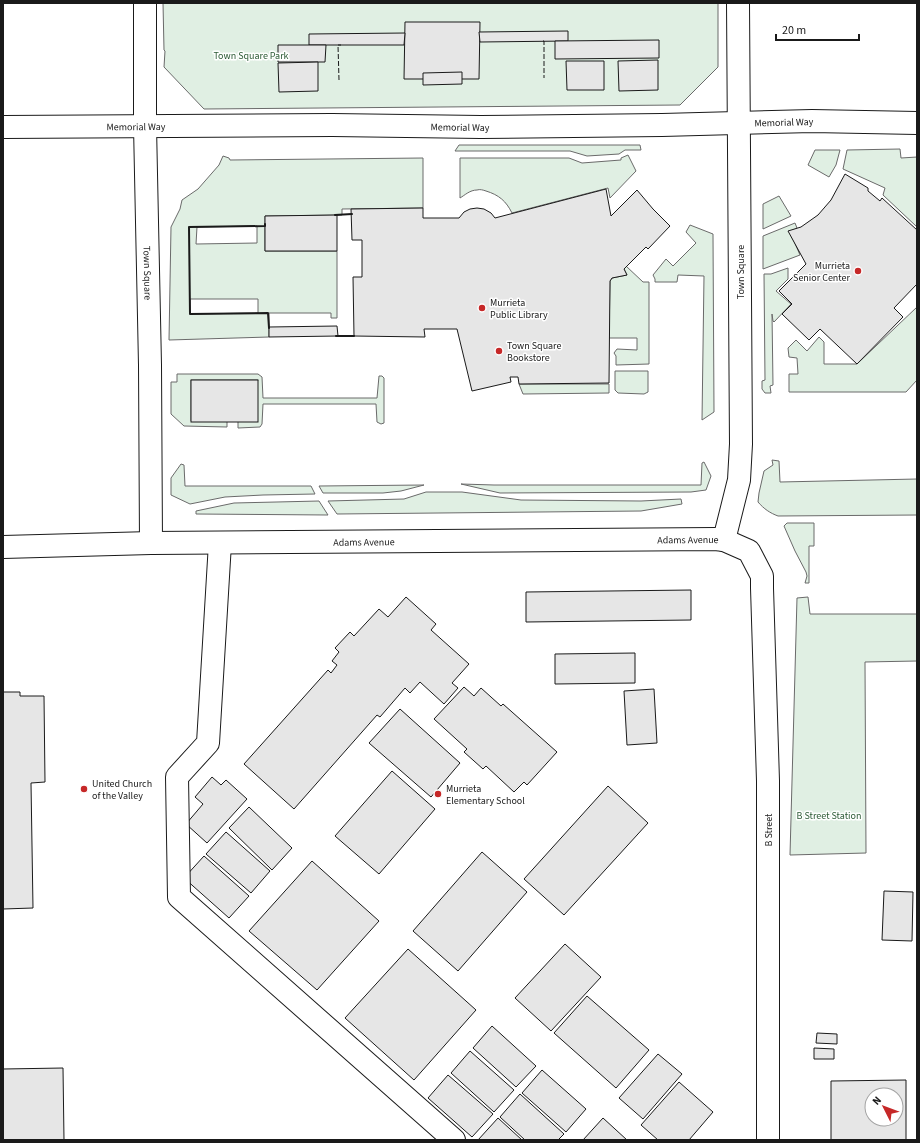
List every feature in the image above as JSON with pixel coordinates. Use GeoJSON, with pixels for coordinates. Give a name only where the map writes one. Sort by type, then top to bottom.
{"type":"FeatureCollection","features":[{"type":"Feature","properties":{"kind":"street","name":"Town Square"},"geometry":{"type":"LineString","coordinates":[[145,3],[145,126],[152,543]]}},
{"type":"Feature","properties":{"kind":"street","name":"Town Square"},"geometry":{"type":"LineString","coordinates":[[724,540],[739,480],[741,444],[738,3]]}},
{"type":"Feature","properties":{"kind":"street","name":"Memorial Way"},"geometry":{"type":"LineString","coordinates":[[3,127],[332,125],[480,127],[662,125],[812,121],[917,123]]}},
{"type":"Feature","properties":{"kind":"street","name":"Adams Avenue"},"geometry":{"type":"LineString","coordinates":[[3,547],[152,543],[724,540]]}},
{"type":"Feature","properties":{"kind":"street","name":"B Street"},"geometry":{"type":"LineString","coordinates":[[724,540],[749,551],[762,576],[768,781],[768,1140]]}},
{"type":"Feature","properties":{"kind":"street"},"geometry":{"type":"LineString","coordinates":[[220,543],[208,743],[177,776],[179,897],[454,1140]]}},
{"type":"Feature","properties":{"kind":"green space","name":"Town Square Park"},"geometry":{"type":"Polygon","coordinates":[[[163,3],[718,3],[718,67],[680,105],[204,109],[164,67],[165,51],[163,3]]]}},
{"type":"Feature","properties":{"kind":"green space"},"geometry":{"type":"Polygon","coordinates":[[[459,145],[640,145],[641,150],[625,150],[619,154],[587,156],[570,151],[455,151],[459,145]]]}},
{"type":"Feature","properties":{"kind":"green space"},"geometry":{"type":"Polygon","coordinates":[[[900,149],[901,158],[917,157],[917,227],[883,195],[885,188],[843,169],[847,150],[900,149]]]}},
{"type":"Feature","properties":{"kind":"green space"},"geometry":{"type":"Polygon","coordinates":[[[815,150],[840,150],[836,165],[829,177],[808,165],[815,150]]]}},
{"type":"Feature","properties":{"kind":"green space"},"geometry":{"type":"Polygon","coordinates":[[[628,155],[636,171],[610,198],[608,188],[512,213],[502,199],[495,194],[484,190],[472,191],[460,198],[460,158],[569,158],[582,163],[621,160],[621,158],[628,155]]]}},
{"type":"Feature","properties":{"kind":"green space"},"geometry":{"type":"Polygon","coordinates":[[[223,156],[229,158],[230,160],[423,158],[423,208],[342,209],[342,215],[265,216],[265,251],[337,251],[337,318],[331,318],[331,313],[269,313],[269,337],[169,340],[171,227],[180,209],[182,200],[198,189],[219,165],[223,156]],[[257,226],[197,227],[196,244],[257,243],[257,226]],[[190,299],[190,314],[258,313],[258,299],[190,299]]]}},
{"type":"Feature","properties":{"kind":"green space"},"geometry":{"type":"Polygon","coordinates":[[[779,196],[791,216],[763,229],[763,204],[779,196]]]}},
{"type":"Feature","properties":{"kind":"green space"},"geometry":{"type":"Polygon","coordinates":[[[795,223],[797,228],[790,232],[800,255],[763,269],[763,236],[795,223]]]}},
{"type":"Feature","properties":{"kind":"green space"},"geometry":{"type":"Polygon","coordinates":[[[690,225],[713,234],[714,412],[702,420],[704,276],[678,275],[677,282],[655,282],[653,275],[666,259],[673,266],[696,243],[686,232],[690,225]]]}},
{"type":"Feature","properties":{"kind":"green space"},"geometry":{"type":"Polygon","coordinates":[[[626,266],[643,282],[649,282],[649,364],[616,365],[616,356],[614,353],[617,349],[637,350],[637,338],[609,338],[610,281],[612,278],[627,275],[624,269],[626,266]]]}},
{"type":"Feature","properties":{"kind":"green space"},"geometry":{"type":"Polygon","coordinates":[[[788,268],[788,279],[776,291],[791,304],[774,322],[772,314],[773,385],[770,386],[771,393],[765,393],[762,389],[762,381],[765,380],[764,274],[771,274],[788,268]]]}},
{"type":"Feature","properties":{"kind":"green space"},"geometry":{"type":"Polygon","coordinates":[[[917,307],[917,380],[906,392],[789,392],[789,374],[798,374],[797,358],[789,357],[788,348],[796,340],[807,351],[819,337],[824,342],[824,364],[857,364],[917,307]]]}},
{"type":"Feature","properties":{"kind":"green space"},"geometry":{"type":"Polygon","coordinates":[[[615,371],[648,371],[648,392],[644,394],[618,393],[615,390],[615,371]]]}},
{"type":"Feature","properties":{"kind":"green space"},"geometry":{"type":"Polygon","coordinates":[[[177,374],[258,374],[262,377],[263,398],[377,398],[379,376],[382,376],[384,378],[384,423],[381,424],[377,422],[376,404],[263,404],[262,424],[260,427],[238,428],[238,422],[258,380],[191,380],[191,421],[227,421],[227,427],[184,426],[171,414],[171,382],[177,382],[177,374]]]}},
{"type":"Feature","properties":{"kind":"green space"},"geometry":{"type":"Polygon","coordinates":[[[519,384],[609,384],[609,393],[523,394],[519,384]]]}},
{"type":"Feature","properties":{"kind":"green space"},"geometry":{"type":"Polygon","coordinates":[[[772,460],[779,461],[780,482],[917,479],[917,515],[778,516],[772,514],[758,502],[764,471],[773,465],[772,460]]]}},
{"type":"Feature","properties":{"kind":"green space"},"geometry":{"type":"Polygon","coordinates":[[[704,462],[711,476],[706,490],[691,492],[500,493],[461,484],[701,485],[702,463],[704,462]]]}},
{"type":"Feature","properties":{"kind":"green space"},"geometry":{"type":"Polygon","coordinates":[[[181,464],[184,465],[185,486],[311,486],[315,494],[225,497],[190,504],[171,495],[171,478],[181,464]]]}},
{"type":"Feature","properties":{"kind":"green space"},"geometry":{"type":"Polygon","coordinates":[[[424,485],[401,491],[383,493],[323,493],[319,486],[424,485]]]}},
{"type":"Feature","properties":{"kind":"green space"},"geometry":{"type":"Polygon","coordinates":[[[426,492],[462,492],[521,500],[641,501],[681,499],[682,504],[641,511],[337,514],[328,501],[404,499],[426,492]]]}},
{"type":"Feature","properties":{"kind":"green space"},"geometry":{"type":"Polygon","coordinates":[[[319,501],[328,515],[196,514],[196,511],[234,503],[319,501]]]}},
{"type":"Feature","properties":{"kind":"green space"},"geometry":{"type":"Polygon","coordinates":[[[787,523],[814,523],[814,546],[809,546],[809,583],[805,583],[807,576],[806,572],[784,526],[787,523]]]}},
{"type":"Feature","properties":{"kind":"green space","name":"B Street Station"},"geometry":{"type":"Polygon","coordinates":[[[808,597],[810,614],[917,614],[917,661],[865,662],[866,853],[790,855],[797,598],[808,597]]]}},
{"type":"Feature","properties":{"kind":"building"},"geometry":{"type":"Polygon","coordinates":[[[405,22],[480,22],[479,79],[404,79],[405,22]]]}},
{"type":"Feature","properties":{"kind":"building"},"geometry":{"type":"Polygon","coordinates":[[[568,31],[568,41],[480,42],[479,32],[568,31]]]}},
{"type":"Feature","properties":{"kind":"building"},"geometry":{"type":"Polygon","coordinates":[[[405,33],[404,45],[309,45],[309,34],[405,33]]]}},
{"type":"Feature","properties":{"kind":"building"},"geometry":{"type":"Polygon","coordinates":[[[659,40],[659,58],[555,59],[555,41],[659,40]]]}},
{"type":"Feature","properties":{"kind":"building"},"geometry":{"type":"Polygon","coordinates":[[[278,45],[326,45],[325,62],[278,62],[278,45]]]}},
{"type":"Feature","properties":{"kind":"building"},"geometry":{"type":"Polygon","coordinates":[[[658,60],[658,90],[619,91],[618,61],[658,60]]]}},
{"type":"Feature","properties":{"kind":"building"},"geometry":{"type":"Polygon","coordinates":[[[566,61],[604,61],[604,90],[567,90],[566,61]]]}},
{"type":"Feature","properties":{"kind":"building"},"geometry":{"type":"Polygon","coordinates":[[[318,62],[318,91],[279,92],[278,63],[318,62]]]}},
{"type":"Feature","properties":{"kind":"building"},"geometry":{"type":"Polygon","coordinates":[[[462,72],[462,84],[423,85],[423,73],[462,72]]]}},
{"type":"Feature","properties":{"kind":"building","name":"Murrieta Senior Center"},"geometry":{"type":"Polygon","coordinates":[[[845,174],[868,188],[868,191],[880,201],[882,198],[917,230],[917,284],[894,308],[903,317],[857,364],[820,329],[809,340],[782,314],[792,304],[779,291],[806,264],[788,231],[801,227],[818,215],[831,200],[845,174]]]}},
{"type":"Feature","properties":{"kind":"building","name":"Murrieta Public Library"},"geometry":{"type":"Polygon","coordinates":[[[606,189],[611,216],[637,190],[670,226],[648,249],[646,247],[624,269],[627,275],[612,278],[610,281],[609,383],[519,384],[518,377],[510,377],[511,382],[472,391],[457,329],[424,329],[425,337],[354,336],[353,277],[362,277],[362,240],[352,240],[351,209],[423,208],[423,218],[459,218],[464,212],[477,208],[484,209],[491,213],[495,218],[606,189]]]}},
{"type":"Feature","properties":{"kind":"building"},"geometry":{"type":"Polygon","coordinates":[[[337,215],[337,251],[265,251],[265,216],[337,215]]]}},
{"type":"Feature","properties":{"kind":"building"},"geometry":{"type":"Polygon","coordinates":[[[337,326],[338,336],[269,337],[269,327],[337,326]]]}},
{"type":"Feature","properties":{"kind":"building"},"geometry":{"type":"Polygon","coordinates":[[[191,380],[258,380],[258,422],[191,422],[191,380]]]}},
{"type":"Feature","properties":{"kind":"building"},"geometry":{"type":"Polygon","coordinates":[[[691,590],[691,620],[526,622],[526,592],[691,590]]]}},
{"type":"Feature","properties":{"kind":"building"},"geometry":{"type":"Polygon","coordinates":[[[406,597],[436,624],[431,630],[469,664],[452,683],[458,688],[444,704],[420,682],[410,693],[405,688],[380,717],[377,715],[294,809],[244,764],[328,670],[331,673],[337,665],[332,661],[339,652],[335,648],[350,632],[354,636],[379,609],[388,617],[406,597]]]}},
{"type":"Feature","properties":{"kind":"building"},"geometry":{"type":"Polygon","coordinates":[[[635,653],[635,683],[555,684],[555,654],[635,653]]]}},
{"type":"Feature","properties":{"kind":"building"},"geometry":{"type":"Polygon","coordinates":[[[464,687],[474,696],[481,688],[501,706],[503,704],[557,752],[527,785],[524,782],[514,792],[486,766],[483,769],[464,752],[467,749],[434,719],[464,687]]]}},
{"type":"Feature","properties":{"kind":"building"},"geometry":{"type":"Polygon","coordinates":[[[654,689],[657,743],[627,745],[624,691],[654,689]]]}},
{"type":"Feature","properties":{"kind":"building"},"geometry":{"type":"Polygon","coordinates":[[[3,692],[20,692],[20,696],[44,696],[45,782],[31,783],[33,908],[3,909],[3,692]]]}},
{"type":"Feature","properties":{"kind":"building"},"geometry":{"type":"Polygon","coordinates":[[[400,709],[460,763],[431,797],[369,743],[400,709]]]}},
{"type":"Feature","properties":{"kind":"building"},"geometry":{"type":"Polygon","coordinates":[[[392,771],[435,809],[379,874],[335,836],[392,771]]]}},
{"type":"Feature","properties":{"kind":"building"},"geometry":{"type":"Polygon","coordinates":[[[212,777],[221,785],[226,780],[247,799],[207,843],[186,824],[203,804],[195,797],[212,777]]]}},
{"type":"Feature","properties":{"kind":"building"},"geometry":{"type":"Polygon","coordinates":[[[608,786],[648,823],[564,915],[524,879],[608,786]]]}},
{"type":"Feature","properties":{"kind":"building"},"geometry":{"type":"Polygon","coordinates":[[[249,807],[292,848],[272,870],[229,828],[249,807]]]}},
{"type":"Feature","properties":{"kind":"building"},"geometry":{"type":"Polygon","coordinates":[[[226,832],[270,871],[251,893],[206,854],[226,832]]]}},
{"type":"Feature","properties":{"kind":"building"},"geometry":{"type":"Polygon","coordinates":[[[482,852],[527,892],[458,971],[413,931],[482,852]]]}},
{"type":"Feature","properties":{"kind":"building"},"geometry":{"type":"Polygon","coordinates":[[[204,856],[249,896],[229,918],[184,878],[204,856]]]}},
{"type":"Feature","properties":{"kind":"building"},"geometry":{"type":"Polygon","coordinates":[[[312,861],[379,921],[317,990],[249,931],[312,861]]]}},
{"type":"Feature","properties":{"kind":"building"},"geometry":{"type":"Polygon","coordinates":[[[884,891],[913,892],[912,941],[882,940],[884,891]]]}},
{"type":"Feature","properties":{"kind":"building"},"geometry":{"type":"Polygon","coordinates":[[[565,944],[601,977],[551,1031],[515,998],[565,944]]]}},
{"type":"Feature","properties":{"kind":"building"},"geometry":{"type":"Polygon","coordinates":[[[408,949],[476,1010],[414,1080],[345,1018],[408,949]]]}},
{"type":"Feature","properties":{"kind":"building"},"geometry":{"type":"Polygon","coordinates":[[[587,996],[649,1050],[616,1088],[554,1033],[587,996]]]}},
{"type":"Feature","properties":{"kind":"building"},"geometry":{"type":"Polygon","coordinates":[[[492,1026],[536,1066],[516,1087],[473,1048],[492,1026]]]}},
{"type":"Feature","properties":{"kind":"building"},"geometry":{"type":"Polygon","coordinates":[[[817,1033],[837,1034],[837,1044],[816,1043],[817,1033]]]}},
{"type":"Feature","properties":{"kind":"building"},"geometry":{"type":"Polygon","coordinates":[[[814,1048],[834,1049],[834,1059],[814,1059],[814,1048]]]}},
{"type":"Feature","properties":{"kind":"building"},"geometry":{"type":"Polygon","coordinates":[[[470,1051],[514,1090],[494,1112],[451,1073],[470,1051]]]}},
{"type":"Feature","properties":{"kind":"building"},"geometry":{"type":"Polygon","coordinates":[[[658,1054],[682,1074],[643,1119],[619,1098],[658,1054]]]}},
{"type":"Feature","properties":{"kind":"building"},"geometry":{"type":"Polygon","coordinates":[[[63,1068],[64,1140],[3,1140],[3,1069],[63,1068]]]}},
{"type":"Feature","properties":{"kind":"building"},"geometry":{"type":"Polygon","coordinates":[[[542,1070],[586,1109],[566,1132],[522,1093],[542,1070]]]}},
{"type":"Feature","properties":{"kind":"building"},"geometry":{"type":"Polygon","coordinates":[[[448,1075],[493,1114],[472,1137],[428,1098],[448,1075]]]}},
{"type":"Feature","properties":{"kind":"building"},"geometry":{"type":"Polygon","coordinates":[[[906,1080],[906,1140],[831,1140],[831,1081],[906,1080]]]}},
{"type":"Feature","properties":{"kind":"building"},"geometry":{"type":"Polygon","coordinates":[[[679,1082],[713,1112],[689,1140],[658,1140],[641,1125],[679,1082]]]}},
{"type":"Feature","properties":{"kind":"building"},"geometry":{"type":"Polygon","coordinates":[[[520,1094],[564,1134],[558,1140],[525,1140],[500,1117],[520,1094]]]}},
{"type":"Feature","properties":{"kind":"building"},"geometry":{"type":"Polygon","coordinates":[[[498,1118],[522,1140],[478,1140],[498,1118]]]}},
{"type":"Feature","properties":{"kind":"building"},"geometry":{"type":"Polygon","coordinates":[[[603,1118],[627,1140],[583,1140],[603,1118]]]}},
{"type":"Feature","properties":{"kind":"fence"},"geometry":{"type":"LineString","coordinates":[[543,41],[544,78]]}},
{"type":"Feature","properties":{"kind":"fence"},"geometry":{"type":"LineString","coordinates":[[339,80],[338,45],[341,45]]}},
{"type":"Feature","properties":{"kind":"wall"},"geometry":{"type":"LineString","coordinates":[[335,215],[352,214]]}},
{"type":"Feature","properties":{"kind":"wall"},"geometry":{"type":"LineString","coordinates":[[265,224],[265,226],[189,227],[190,314],[268,313],[269,328]]}},
{"type":"Feature","properties":{"kind":"wall"},"geometry":{"type":"LineString","coordinates":[[336,336],[354,336]]}},
{"type":"Feature","properties":{"kind":"place","name":"Murrieta Senior Center"},"geometry":{"type":"Point","coordinates":[858,271]}},
{"type":"Feature","properties":{"kind":"place","name":"Murrieta Public Library"},"geometry":{"type":"Point","coordinates":[482,308]}},
{"type":"Feature","properties":{"kind":"place","name":"Town Square Bookstore"},"geometry":{"type":"Point","coordinates":[499,351]}},
{"type":"Feature","properties":{"kind":"place","name":"United Church of the Valley"},"geometry":{"type":"Point","coordinates":[84,789]}},
{"type":"Feature","properties":{"kind":"place","name":"Murrieta Elementary School"},"geometry":{"type":"Point","coordinates":[438,794]}}]}
